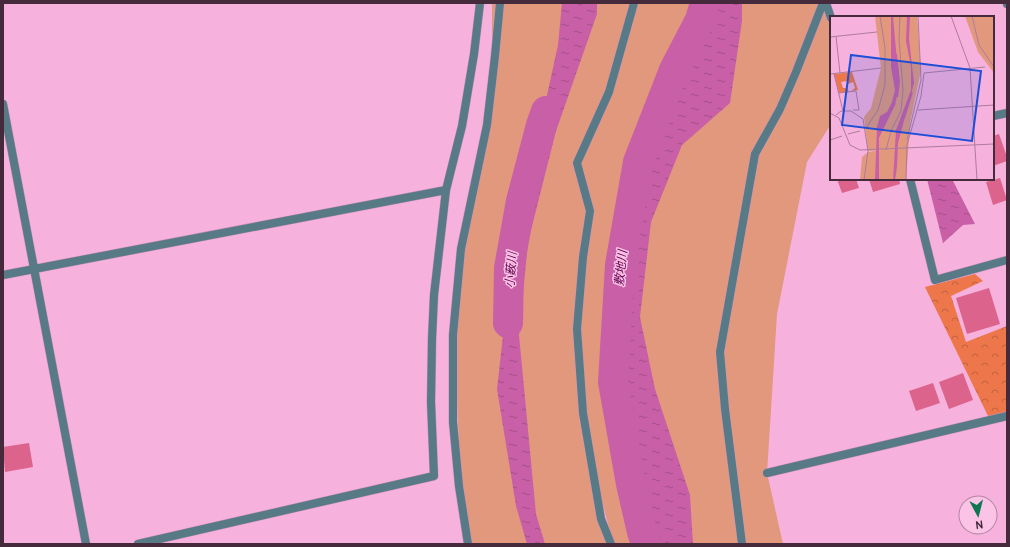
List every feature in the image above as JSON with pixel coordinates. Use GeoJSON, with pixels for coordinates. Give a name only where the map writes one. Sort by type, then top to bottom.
{"type":"FeatureCollection","features":[{"type":"Feature","properties":{"kind":"street"},"geometry":{"type":"LineString","coordinates":[[138,544],[434,476],[431,402],[434,295],[446,190],[462,126],[474,54],[480,3]]}},
{"type":"Feature","properties":{"kind":"street"},"geometry":{"type":"LineString","coordinates":[[468,544],[459,486],[453,422],[453,335],[461,250],[487,125],[500,3]]}},
{"type":"Feature","properties":{"kind":"street"},"geometry":{"type":"LineString","coordinates":[[611,544],[601,519],[583,413],[577,329],[590,211],[578,163],[609,92],[634,3]]}},
{"type":"Feature","properties":{"kind":"street"},"geometry":{"type":"LineString","coordinates":[[825,3],[830,16]]}},
{"type":"Feature","properties":{"kind":"street"},"geometry":{"type":"LineString","coordinates":[[742,544],[725,409],[720,352],[755,154],[780,109],[825,3]]}},
{"type":"Feature","properties":{"kind":"street"},"geometry":{"type":"LineString","coordinates":[[3,104],[86,544]]}},
{"type":"Feature","properties":{"kind":"street"},"geometry":{"type":"LineString","coordinates":[[994,116],[1007,113]]}},
{"type":"Feature","properties":{"kind":"street"},"geometry":{"type":"LineString","coordinates":[[910,180],[935,280],[1007,260]]}},
{"type":"Feature","properties":{"kind":"street"},"geometry":{"type":"LineString","coordinates":[[3,275],[446,190]]}},
{"type":"Feature","properties":{"kind":"street"},"geometry":{"type":"LineString","coordinates":[[767,473],[1007,416]]}},
{"type":"Feature","properties":{"kind":"shaded area"},"geometry":{"type":"Polygon","coordinates":[[[492,3],[826,3],[830,16],[830,126],[807,162],[777,314],[767,473],[783,544],[613,544],[592,461],[609,544],[469,544],[461,500],[456,371],[460,254],[492,80],[492,3]]]}},
{"type":"Feature","properties":{"kind":"green space"},"geometry":{"type":"Polygon","coordinates":[[[975,274],[983,281],[951,296],[966,342],[1007,326],[1007,416],[990,420],[925,287],[975,274]]]}},
{"type":"Feature","properties":{"kind":"water"},"geometry":{"type":"Polygon","coordinates":[[[562,3],[597,3],[597,14],[556,131],[528,242],[519,335],[536,514],[545,544],[527,544],[516,506],[497,389],[509,282],[535,150],[558,45],[562,3]]]}},
{"type":"Feature","properties":{"kind":"water"},"geometry":{"type":"Polygon","coordinates":[[[704,3],[742,3],[742,21],[730,103],[682,145],[651,222],[640,317],[655,389],[690,495],[693,544],[648,544],[635,502],[620,420],[614,368],[618,296],[618,237],[644,146],[702,11],[704,3]]]}},
{"type":"Feature","properties":{"kind":"water"},"geometry":{"type":"Polygon","coordinates":[[[927,180],[953,180],[975,224],[963,225],[943,243],[927,180]]]}},
{"type":"Feature","properties":{"kind":"building"},"geometry":{"type":"Polygon","coordinates":[[[999,134],[1007,161],[994,166],[994,136],[999,134]]]}},
{"type":"Feature","properties":{"kind":"building"},"geometry":{"type":"Polygon","coordinates":[[[1000,178],[1007,200],[993,205],[986,182],[1000,178]]]}},
{"type":"Feature","properties":{"kind":"building"},"geometry":{"type":"Polygon","coordinates":[[[837,180],[856,180],[859,188],[842,193],[837,180]]]}},
{"type":"Feature","properties":{"kind":"building"},"geometry":{"type":"Polygon","coordinates":[[[869,180],[899,180],[900,184],[873,192],[869,180]]]}},
{"type":"Feature","properties":{"kind":"building"},"geometry":{"type":"Polygon","coordinates":[[[989,288],[1000,324],[967,334],[956,298],[989,288]]]}},
{"type":"Feature","properties":{"kind":"building"},"geometry":{"type":"Polygon","coordinates":[[[963,373],[973,400],[949,409],[939,382],[963,373]]]}},
{"type":"Feature","properties":{"kind":"building"},"geometry":{"type":"Polygon","coordinates":[[[933,383],[940,403],[916,411],[909,391],[933,383]]]}},
{"type":"Feature","properties":{"kind":"building"},"geometry":{"type":"Polygon","coordinates":[[[29,443],[33,467],[5,472],[3,447],[29,443]]]}},
{"type":"Feature","properties":{"kind":"waterway","name":"敷地川"},"geometry":{"type":"LineString","coordinates":[[646,544],[631,484],[613,382],[620,265],[638,162],[674,70],[700,20],[705,3]]}},
{"type":"Feature","properties":{"kind":"waterway","name":"小薮川"},"geometry":{"type":"LineString","coordinates":[[508,323],[509,268],[521,201],[546,111]]}}]}
